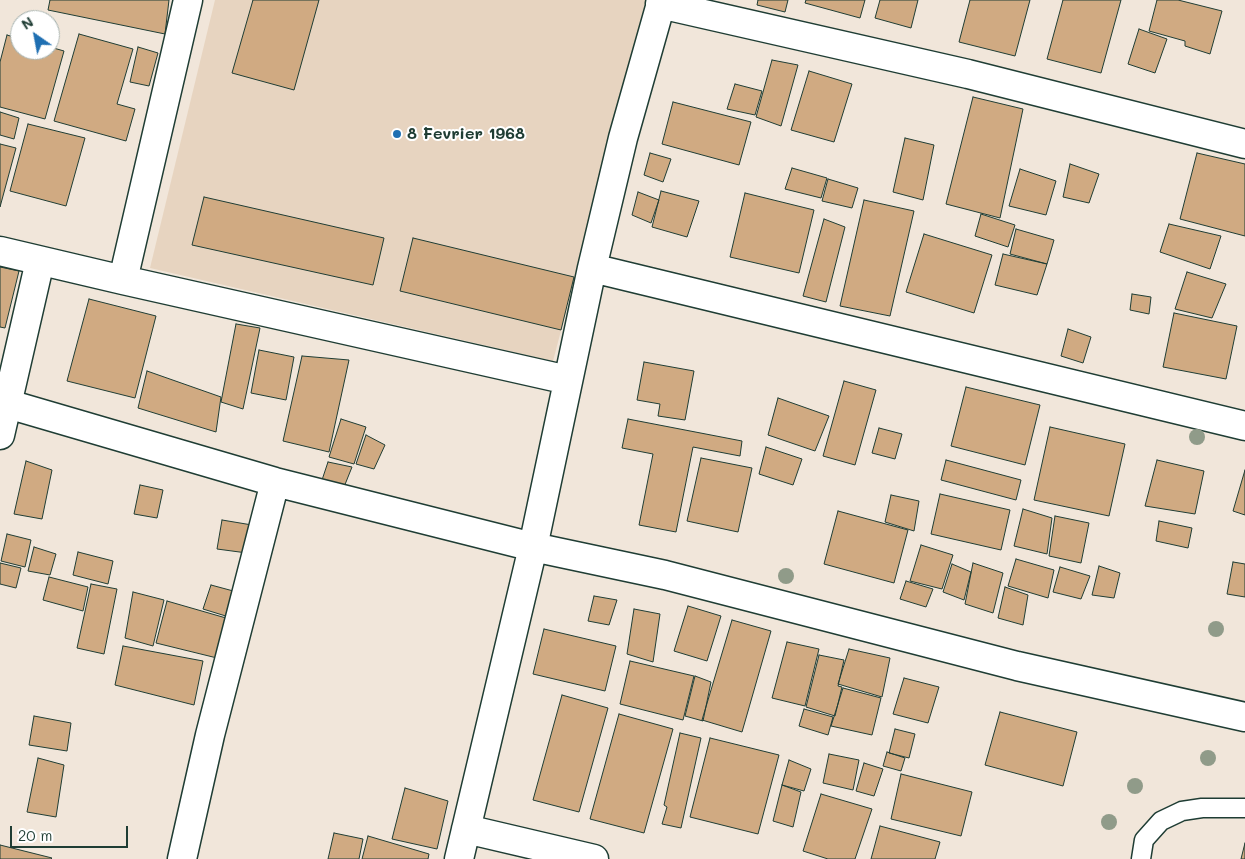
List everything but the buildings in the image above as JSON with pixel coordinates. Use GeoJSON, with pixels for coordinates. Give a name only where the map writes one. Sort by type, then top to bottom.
{"type":"FeatureCollection","features":[{"type":"Feature","properties":{"kind":"street"},"geometry":{"type":"LineString","coordinates":[[123,280],[188,0]]}},
{"type":"Feature","properties":{"kind":"street"},"geometry":{"type":"LineString","coordinates":[[459,859],[533,547],[592,268],[623,138],[661,2],[968,74],[1245,144]]}},
{"type":"Feature","properties":{"kind":"street"},"geometry":{"type":"LineString","coordinates":[[0,251],[568,380]]}},
{"type":"Feature","properties":{"kind":"street"},"geometry":{"type":"LineString","coordinates":[[0,434],[40,261]]}},
{"type":"Feature","properties":{"kind":"street"},"geometry":{"type":"LineString","coordinates":[[592,268],[1245,426]]}},
{"type":"Feature","properties":{"kind":"street"},"geometry":{"type":"LineString","coordinates":[[8,404],[275,482],[533,547],[665,575],[1017,666],[1245,718]]}},
{"type":"Feature","properties":{"kind":"street"},"geometry":{"type":"LineString","coordinates":[[182,859],[210,736],[275,482]]}},
{"type":"Feature","properties":{"kind":"street"},"geometry":{"type":"LineString","coordinates":[[466,829],[594,859]]}},
{"type":"Feature","properties":{"kind":"lane"},"geometry":{"type":"LineString","coordinates":[[1141,859],[1144,840],[1161,821],[1182,811],[1202,808],[1245,808]]}},
{"type":"Feature","properties":{"kind":"shaded area","name":"8 Fevrier 1968"},"geometry":{"type":"Polygon","coordinates":[[[215,0],[648,0],[553,361],[150,268],[215,0]]]}},
{"type":"Feature","properties":{"kind":"place","name":"8 Fevrier 1968"},"geometry":{"type":"Point","coordinates":[397,134]}}]}
